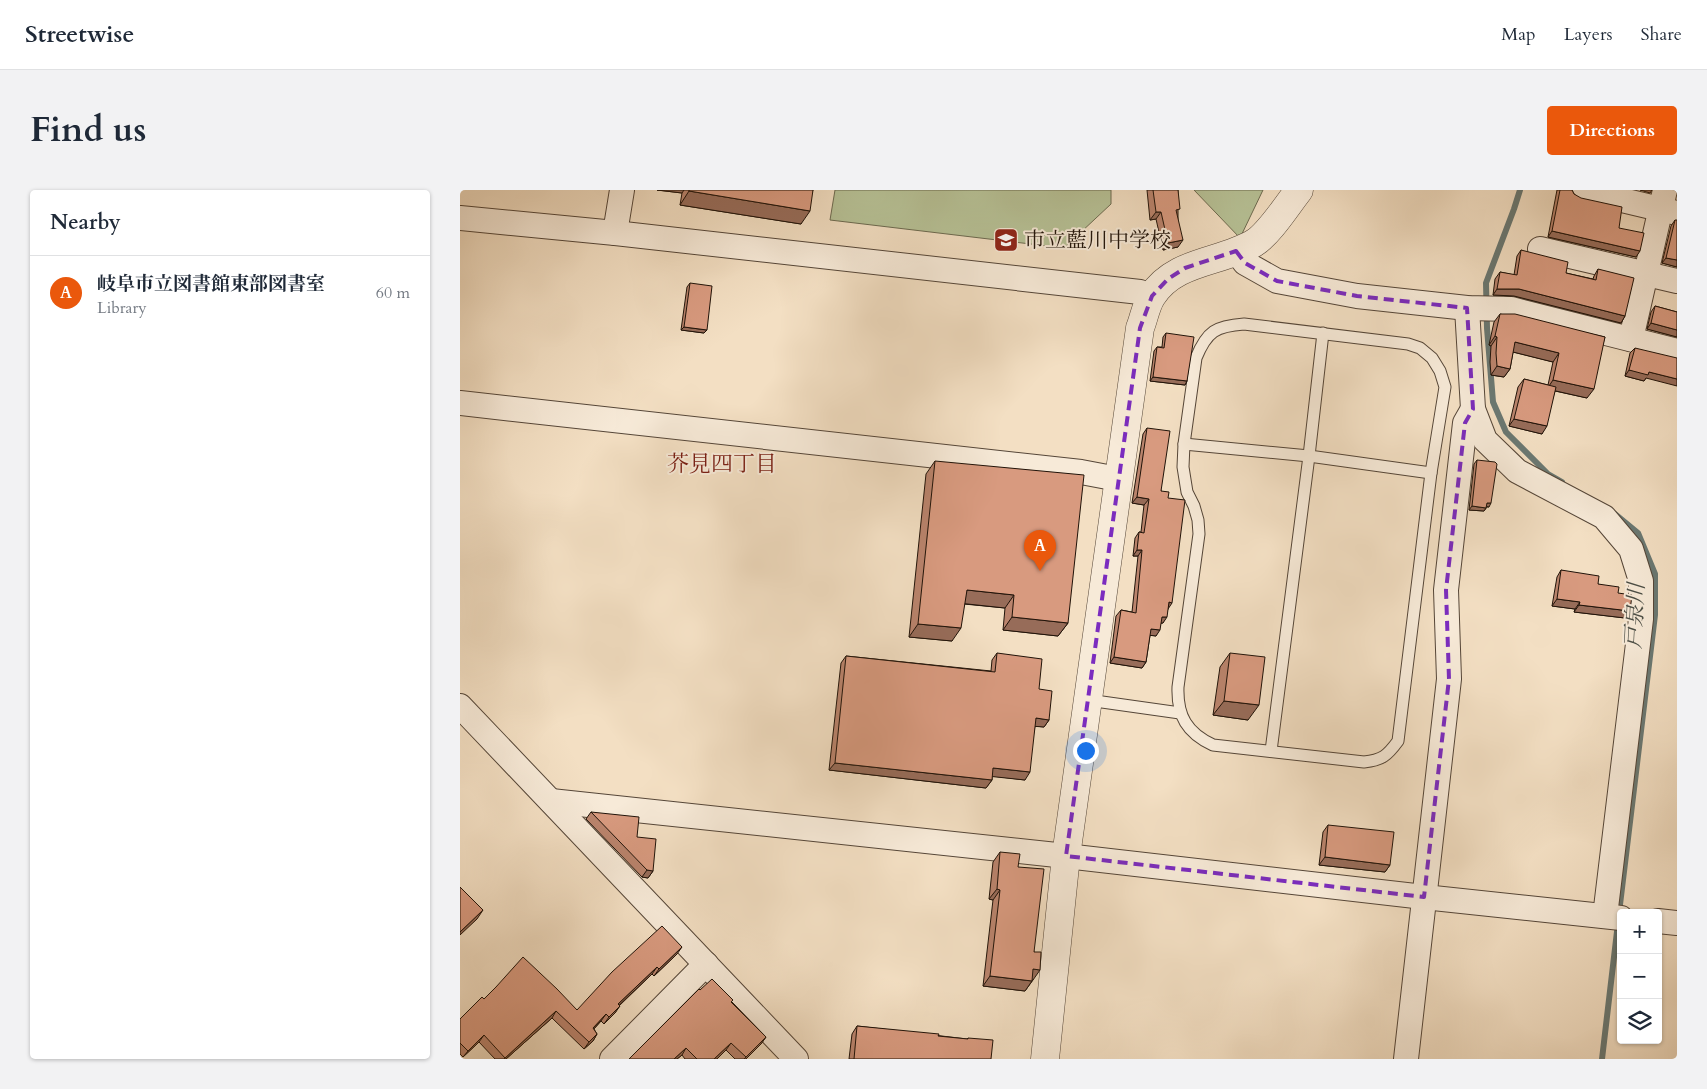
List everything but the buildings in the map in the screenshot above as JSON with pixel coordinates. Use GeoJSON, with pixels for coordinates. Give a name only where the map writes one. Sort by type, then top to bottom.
{"type":"FeatureCollection","features":[{"type":"Feature","properties":{"kind":"street"},"geometry":{"type":"LineString","coordinates":[[615,233],[622,190]]}},
{"type":"Feature","properties":{"kind":"street"},"geometry":{"type":"LineString","coordinates":[[1044,1059],[1066,856],[1140,328],[1152,296],[1168,279],[1186,268],[1255,243],[1270,227],[1298,190]]}},
{"type":"Feature","properties":{"kind":"street"},"geometry":{"type":"LineString","coordinates":[[1580,190],[1667,204],[1646,274],[1631,339]]}},
{"type":"Feature","properties":{"kind":"street"},"geometry":{"type":"LineString","coordinates":[[460,218],[615,233],[1140,292],[1152,296]]}},
{"type":"Feature","properties":{"kind":"street"},"geometry":{"type":"LineString","coordinates":[[1540,250],[1677,281]]}},
{"type":"Feature","properties":{"kind":"street"},"geometry":{"type":"LineString","coordinates":[[1236,251],[1244,263],[1277,281],[1357,296],[1467,308],[1511,309],[1677,351]]}},
{"type":"Feature","properties":{"kind":"street"},"geometry":{"type":"LineString","coordinates":[[551,801],[1613,917],[1641,619],[1641,581],[1631,549],[1604,517],[1517,471],[1485,440],[1473,409],[1467,308]]}},
{"type":"Feature","properties":{"kind":"street"},"geometry":{"type":"LineString","coordinates":[[460,403],[1082,472],[1118,479]]}},
{"type":"Feature","properties":{"kind":"street"},"geometry":{"type":"LineString","coordinates":[[1406,1059],[1449,679],[1446,590],[1465,423],[1473,409]]}},
{"type":"Feature","properties":{"kind":"street"},"geometry":{"type":"LineString","coordinates":[[460,706],[796,1059]]}},
{"type":"Feature","properties":{"kind":"street"},"geometry":{"type":"LineString","coordinates":[[1662,921],[1677,923]]}},
{"type":"Feature","properties":{"kind":"street"},"geometry":{"type":"LineString","coordinates":[[612,1059],[706,964]]}},
{"type":"Feature","properties":{"kind":"lane"},"geometry":{"type":"LineString","coordinates":[[1244,324],[1408,344],[1420,348],[1432,358],[1440,371],[1445,387],[1431,473],[1398,741],[1389,753],[1378,760],[1364,762],[1213,745],[1199,738],[1186,726],[1177,701],[1199,534],[1198,520],[1187,492],[1182,467],[1184,444],[1196,358],[1214,330],[1226,325],[1244,324]]}},
{"type":"Feature","properties":{"kind":"lane"},"geometry":{"type":"LineString","coordinates":[[1271,751],[1324,333]]}},
{"type":"Feature","properties":{"kind":"lane"},"geometry":{"type":"LineString","coordinates":[[1184,444],[1309,456],[1431,473]]}},
{"type":"Feature","properties":{"kind":"lane"},"geometry":{"type":"LineString","coordinates":[[1087,700],[1180,713]]}},
{"type":"Feature","properties":{"kind":"highlighted area"},"geometry":{"type":"Polygon","coordinates":[[[1236,251],[1245,263],[1277,281],[1357,296],[1467,308],[1473,409],[1465,423],[1446,590],[1449,679],[1424,897],[1066,856],[1140,328],[1152,296],[1168,279],[1185,268],[1236,251]]]}},
{"type":"Feature","properties":{"kind":"green space"},"geometry":{"type":"Polygon","coordinates":[[[835,190],[1111,190],[1111,204],[1064,248],[830,220],[835,190]]]}},
{"type":"Feature","properties":{"kind":"green space"},"geometry":{"type":"Polygon","coordinates":[[[1194,190],[1263,190],[1240,238],[1194,190]]]}},
{"type":"Feature","properties":{"kind":"waterway","name":"戸泉川"},"geometry":{"type":"LineString","coordinates":[[1520,190],[1486,283],[1487,328],[1493,402],[1506,432],[1548,474],[1562,482]]}},
{"type":"Feature","properties":{"kind":"waterway","name":"戸泉川"},"geometry":{"type":"LineString","coordinates":[[1615,514],[1638,533],[1655,574],[1655,615],[1619,909]]}},
{"type":"Feature","properties":{"kind":"waterway","name":"戸泉川"},"geometry":{"type":"LineString","coordinates":[[1602,1059],[1617,932]]}},
{"type":"Feature","properties":{"kind":"place","name":"市立藍川中学校"},"geometry":{"type":"Point","coordinates":[1006,240]}},
{"type":"Feature","properties":{"kind":"place","name":"岐阜市立図書館東部図書室"},"geometry":{"type":"Point","coordinates":[1040,571]}},
{"type":"Feature","properties":{"kind":"district","name":"芥見四丁目"},"geometry":{"type":"Point","coordinates":[722,463]}}]}
